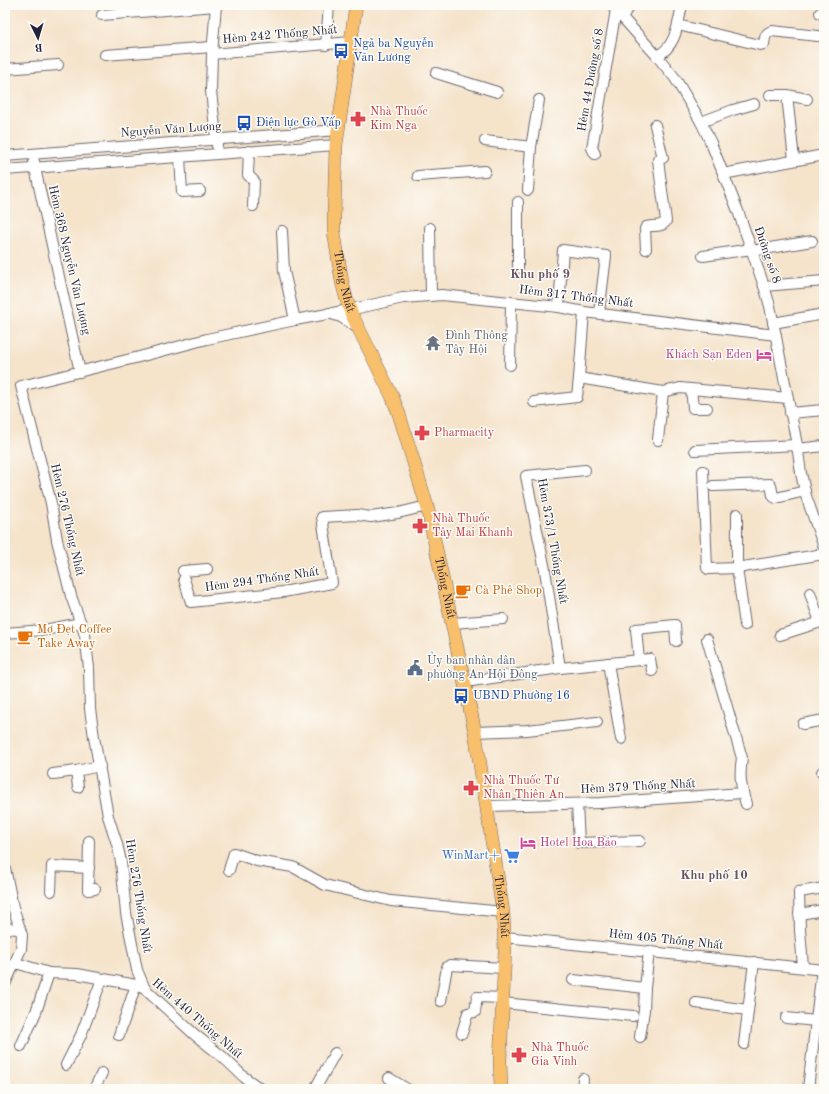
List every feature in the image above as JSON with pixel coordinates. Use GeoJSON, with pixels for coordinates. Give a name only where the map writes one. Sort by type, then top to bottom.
{"type":"FeatureCollection","features":[{"type":"Feature","properties":{"kind":"main road","name":"Thống Nhất"},"geometry":{"type":"LineString","coordinates":[[356,5],[336,144],[334,232],[342,282],[349,310],[392,396],[399,414],[427,506],[475,732],[505,937],[505,968],[500,1060],[501,1089]]}},
{"type":"Feature","properties":{"kind":"street"},"geometry":{"type":"LineString","coordinates":[[102,15],[216,5],[212,50],[211,91],[218,154]]}},
{"type":"Feature","properties":{"kind":"street"},"geometry":{"type":"LineString","coordinates":[[326,44],[329,5]]}},
{"type":"Feature","properties":{"kind":"street"},"geometry":{"type":"LineString","coordinates":[[616,11],[631,5]]}},
{"type":"Feature","properties":{"kind":"street"},"geometry":{"type":"LineString","coordinates":[[657,56],[664,52],[670,45],[678,25],[682,5]]}},
{"type":"Feature","properties":{"kind":"street","name":"Đường số 8"},"geometry":{"type":"LineString","coordinates":[[616,11],[675,78],[701,122],[711,143],[752,250],[770,306],[805,491],[824,547]]}},
{"type":"Feature","properties":{"kind":"street","name":"Hẻm 44 Đường số 8"},"geometry":{"type":"LineString","coordinates":[[595,154],[592,148],[616,11]]}},
{"type":"Feature","properties":{"kind":"street"},"geometry":{"type":"LineString","coordinates":[[678,25],[760,45],[764,44],[767,33],[772,31],[820,34]]}},
{"type":"Feature","properties":{"kind":"street","name":"Hẻm 242 Thống Nhất"},"geometry":{"type":"LineString","coordinates":[[105,55],[351,42]]}},
{"type":"Feature","properties":{"kind":"street"},"geometry":{"type":"LineString","coordinates":[[5,69],[58,66]]}},
{"type":"Feature","properties":{"kind":"street"},"geometry":{"type":"LineString","coordinates":[[436,73],[497,92]]}},
{"type":"Feature","properties":{"kind":"street"},"geometry":{"type":"LineString","coordinates":[[770,95],[807,98]]}},
{"type":"Feature","properties":{"kind":"street"},"geometry":{"type":"LineString","coordinates":[[787,96],[794,160]]}},
{"type":"Feature","properties":{"kind":"street"},"geometry":{"type":"LineString","coordinates":[[528,190],[531,147],[539,100]]}},
{"type":"Feature","properties":{"kind":"street"},"geometry":{"type":"LineString","coordinates":[[701,122],[754,104]]}},
{"type":"Feature","properties":{"kind":"street"},"geometry":{"type":"LineString","coordinates":[[646,249],[644,229],[646,227],[662,225],[666,221],[661,159],[655,125]]}},
{"type":"Feature","properties":{"kind":"street","name":"Nguyễn Văn Lượng"},"geometry":{"type":"LineString","coordinates":[[5,156],[338,130]]}},
{"type":"Feature","properties":{"kind":"street"},"geometry":{"type":"LineString","coordinates":[[484,141],[531,147]]}},
{"type":"Feature","properties":{"kind":"street"},"geometry":{"type":"LineString","coordinates":[[5,170],[336,144]]}},
{"type":"Feature","properties":{"kind":"street"},"geometry":{"type":"LineString","coordinates":[[249,151],[248,175],[254,181],[253,206]]}},
{"type":"Feature","properties":{"kind":"street","name":"Hẻm 368 Nguyễn Văn Lượng"},"geometry":{"type":"LineString","coordinates":[[33,154],[80,372]]}},
{"type":"Feature","properties":{"kind":"street"},"geometry":{"type":"LineString","coordinates":[[723,174],[824,155]]}},
{"type":"Feature","properties":{"kind":"street"},"geometry":{"type":"LineString","coordinates":[[180,157],[182,192],[200,191]]}},
{"type":"Feature","properties":{"kind":"street"},"geometry":{"type":"LineString","coordinates":[[418,176],[485,171]]}},
{"type":"Feature","properties":{"kind":"street"},"geometry":{"type":"LineString","coordinates":[[518,202],[518,268]]}},
{"type":"Feature","properties":{"kind":"street"},"geometry":{"type":"LineString","coordinates":[[430,228],[431,296]]}},
{"type":"Feature","properties":{"kind":"street"},"geometry":{"type":"LineString","coordinates":[[282,231],[284,271],[295,320]]}},
{"type":"Feature","properties":{"kind":"street"},"geometry":{"type":"LineString","coordinates":[[703,256],[812,241]]}},
{"type":"Feature","properties":{"kind":"street"},"geometry":{"type":"LineString","coordinates":[[559,307],[563,250],[606,256],[599,313]]}},
{"type":"Feature","properties":{"kind":"street"},"geometry":{"type":"LineString","coordinates":[[764,286],[824,281]]}},
{"type":"Feature","properties":{"kind":"street","name":"Hẻm 317 Thống Nhất"},"geometry":{"type":"LineString","coordinates":[[349,310],[403,298],[442,295],[559,307],[584,312],[776,335]]}},
{"type":"Feature","properties":{"kind":"street"},"geometry":{"type":"LineString","coordinates":[[510,365],[511,303]]}},
{"type":"Feature","properties":{"kind":"street"},"geometry":{"type":"LineString","coordinates":[[359,329],[358,316],[366,306]]}},
{"type":"Feature","properties":{"kind":"street","name":"Hẻm 276 Thống Nhất"},"geometry":{"type":"LineString","coordinates":[[140,987],[126,913],[118,844],[108,816],[94,737],[90,709],[89,668],[85,635],[71,596],[57,540],[51,503],[21,386],[207,339],[349,310]]}},
{"type":"Feature","properties":{"kind":"street"},"geometry":{"type":"LineString","coordinates":[[534,402],[577,397],[580,378],[584,312]]}},
{"type":"Feature","properties":{"kind":"street"},"geometry":{"type":"LineString","coordinates":[[329,313],[341,317],[359,329]]}},
{"type":"Feature","properties":{"kind":"street"},"geometry":{"type":"LineString","coordinates":[[773,323],[824,314]]}},
{"type":"Feature","properties":{"kind":"street"},"geometry":{"type":"LineString","coordinates":[[580,378],[663,392],[680,388],[788,398]]}},
{"type":"Feature","properties":{"kind":"street"},"geometry":{"type":"LineString","coordinates":[[691,389],[693,408],[707,408]]}},
{"type":"Feature","properties":{"kind":"street"},"geometry":{"type":"LineString","coordinates":[[658,440],[663,392]]}},
{"type":"Feature","properties":{"kind":"street"},"geometry":{"type":"LineString","coordinates":[[790,413],[824,410]]}},
{"type":"Feature","properties":{"kind":"street"},"geometry":{"type":"LineString","coordinates":[[694,450],[824,446]]}},
{"type":"Feature","properties":{"kind":"street","name":"Hẻm 373/1 Thống Nhất"},"geometry":{"type":"LineString","coordinates":[[560,668],[544,570],[526,476],[585,470]]}},
{"type":"Feature","properties":{"kind":"street"},"geometry":{"type":"LineString","coordinates":[[703,471],[707,568],[737,568],[824,554]]}},
{"type":"Feature","properties":{"kind":"street"},"geometry":{"type":"LineString","coordinates":[[713,486],[770,484],[772,495],[776,498],[805,491]]}},
{"type":"Feature","properties":{"kind":"street","name":"Hẻm 294 Thống Nhất"},"geometry":{"type":"LineString","coordinates":[[206,569],[183,575],[191,602],[283,592],[332,583],[322,517],[357,515],[372,517],[427,506]]}},
{"type":"Feature","properties":{"kind":"street"},"geometry":{"type":"LineString","coordinates":[[737,514],[737,568],[745,624]]}},
{"type":"Feature","properties":{"kind":"street"},"geometry":{"type":"LineString","coordinates":[[780,635],[822,621],[810,593]]}},
{"type":"Feature","properties":{"kind":"street"},"geometry":{"type":"LineString","coordinates":[[452,623],[503,619]]}},
{"type":"Feature","properties":{"kind":"street"},"geometry":{"type":"LineString","coordinates":[[5,633],[44,630],[81,623]]}},
{"type":"Feature","properties":{"kind":"street"},"geometry":{"type":"LineString","coordinates":[[639,660],[636,629],[675,625],[676,641]]}},
{"type":"Feature","properties":{"kind":"street"},"geometry":{"type":"LineString","coordinates":[[707,639],[742,758],[740,772],[742,793],[746,804]]}},
{"type":"Feature","properties":{"kind":"street"},"geometry":{"type":"LineString","coordinates":[[465,682],[560,668],[650,659],[652,671]]}},
{"type":"Feature","properties":{"kind":"street"},"geometry":{"type":"LineString","coordinates":[[608,663],[621,739]]}},
{"type":"Feature","properties":{"kind":"street"},"geometry":{"type":"LineString","coordinates":[[804,724],[824,720]]}},
{"type":"Feature","properties":{"kind":"street"},"geometry":{"type":"LineString","coordinates":[[475,732],[527,730],[597,722]]}},
{"type":"Feature","properties":{"kind":"street"},"geometry":{"type":"LineString","coordinates":[[53,774],[100,766]]}},
{"type":"Feature","properties":{"kind":"street"},"geometry":{"type":"LineString","coordinates":[[76,771],[78,787]]}},
{"type":"Feature","properties":{"kind":"street","name":"Hẻm 379 Thống Nhất"},"geometry":{"type":"LineString","coordinates":[[486,806],[600,803],[742,793]]}},
{"type":"Feature","properties":{"kind":"street"},"geometry":{"type":"LineString","coordinates":[[577,804],[579,842],[640,841]]}},
{"type":"Feature","properties":{"kind":"street"},"geometry":{"type":"LineString","coordinates":[[89,841],[88,890],[95,889]]}},
{"type":"Feature","properties":{"kind":"street"},"geometry":{"type":"LineString","coordinates":[[229,870],[234,853],[257,861],[293,867],[325,886],[391,901],[502,912]]}},
{"type":"Feature","properties":{"kind":"street"},"geometry":{"type":"LineString","coordinates":[[51,891],[52,866],[89,868]]}},
{"type":"Feature","properties":{"kind":"street"},"geometry":{"type":"LineString","coordinates":[[5,868],[13,907],[22,936],[21,949],[16,963],[5,984]]}},
{"type":"Feature","properties":{"kind":"street"},"geometry":{"type":"LineString","coordinates":[[803,967],[799,892],[824,888]]}},
{"type":"Feature","properties":{"kind":"street"},"geometry":{"type":"LineString","coordinates":[[800,914],[824,910]]}},
{"type":"Feature","properties":{"kind":"street"},"geometry":{"type":"LineString","coordinates":[[5,928],[19,929]]}},
{"type":"Feature","properties":{"kind":"street","name":"Hẻm 405 Thống Nhất"},"geometry":{"type":"LineString","coordinates":[[505,937],[823,970]]}},
{"type":"Feature","properties":{"kind":"street"},"geometry":{"type":"LineString","coordinates":[[640,1037],[649,951]]}},
{"type":"Feature","properties":{"kind":"street"},"geometry":{"type":"LineString","coordinates":[[744,1044],[754,962]]}},
{"type":"Feature","properties":{"kind":"street","name":"Hẻm 440 Thống Nhất"},"geometry":{"type":"LineString","coordinates":[[16,963],[49,973],[77,974],[140,987],[224,1058],[244,1077],[261,1089]]}},
{"type":"Feature","properties":{"kind":"street"},"geometry":{"type":"LineString","coordinates":[[441,1001],[447,967],[450,965],[505,968]]}},
{"type":"Feature","properties":{"kind":"street"},"geometry":{"type":"LineString","coordinates":[[808,1089],[823,970]]}},
{"type":"Feature","properties":{"kind":"street"},"geometry":{"type":"LineString","coordinates":[[21,1046],[36,1012],[49,973]]}},
{"type":"Feature","properties":{"kind":"street"},"geometry":{"type":"LineString","coordinates":[[66,1065],[81,1035],[102,979]]}},
{"type":"Feature","properties":{"kind":"street"},"geometry":{"type":"LineString","coordinates":[[573,980],[645,988]]}},
{"type":"Feature","properties":{"kind":"street"},"geometry":{"type":"LineString","coordinates":[[119,1035],[140,987]]}},
{"type":"Feature","properties":{"kind":"street"},"geometry":{"type":"LineString","coordinates":[[462,1033],[468,1013],[475,1012],[477,997],[633,1016]]}},
{"type":"Feature","properties":{"kind":"street"},"geometry":{"type":"LineString","coordinates":[[696,1003],[748,1010]]}},
{"type":"Feature","properties":{"kind":"street"},"geometry":{"type":"LineString","coordinates":[[786,1018],[816,1021]]}},
{"type":"Feature","properties":{"kind":"street"},"geometry":{"type":"LineString","coordinates":[[315,1089],[335,1053]]}},
{"type":"Feature","properties":{"kind":"street"},"geometry":{"type":"LineString","coordinates":[[94,1089],[102,1073]]}},
{"type":"Feature","properties":{"kind":"street"},"geometry":{"type":"LineString","coordinates":[[390,1078],[408,1089]]}},
{"type":"Feature","properties":{"kind":"shaded area"},"geometry":{"type":"Polygon","coordinates":[[[824,1008],[824,1051],[819,1051],[824,1008]]]}},
{"type":"Feature","properties":{"kind":"place","name":"Ngã ba Nguyễn Văn Lương"},"geometry":{"type":"Point","coordinates":[341,51]}},
{"type":"Feature","properties":{"kind":"place","name":"Nhà Thuốc Kim Nga"},"geometry":{"type":"Point","coordinates":[358,119]}},
{"type":"Feature","properties":{"kind":"place","name":"Điện lực Gò Vấp"},"geometry":{"type":"Point","coordinates":[244,123]}},
{"type":"Feature","properties":{"kind":"place","name":"Đình Thông Tây Hội"},"geometry":{"type":"Point","coordinates":[433,343]}},
{"type":"Feature","properties":{"kind":"place","name":"Khách Sạn Eden"},"geometry":{"type":"Point","coordinates":[764,355]}},
{"type":"Feature","properties":{"kind":"place","name":"Pharmacity"},"geometry":{"type":"Point","coordinates":[422,433]}},
{"type":"Feature","properties":{"kind":"place","name":"Nhà Thuốc Tây Mai Khanh"},"geometry":{"type":"Point","coordinates":[420,526]}},
{"type":"Feature","properties":{"kind":"place","name":"Cà Phê Shop"},"geometry":{"type":"Point","coordinates":[463,591]}},
{"type":"Feature","properties":{"kind":"place","name":"Mợ Đẹt Coffee Take Away"},"geometry":{"type":"Point","coordinates":[25,637]}},
{"type":"Feature","properties":{"kind":"place","name":"Ủy ban nhân dân phường An Hội Đông"},"geometry":{"type":"Point","coordinates":[415,668]}},
{"type":"Feature","properties":{"kind":"place","name":"UBND Phường 16"},"geometry":{"type":"Point","coordinates":[461,696]}},
{"type":"Feature","properties":{"kind":"place","name":"Nhà Thuốc Tư Nhân Thiên An"},"geometry":{"type":"Point","coordinates":[471,788]}},
{"type":"Feature","properties":{"kind":"place","name":"Hotel Hoa Bảo"},"geometry":{"type":"Point","coordinates":[528,843]}},
{"type":"Feature","properties":{"kind":"place","name":"WinMart+"},"geometry":{"type":"Point","coordinates":[512,856]}},
{"type":"Feature","properties":{"kind":"place","name":"Nhà Thuốc Gia Vinh"},"geometry":{"type":"Point","coordinates":[519,1055]}},
{"type":"Feature","properties":{"kind":"district","name":"Khu phố 9"},"geometry":{"type":"Point","coordinates":[540,274]}},
{"type":"Feature","properties":{"kind":"district","name":"Khu phố 10"},"geometry":{"type":"Point","coordinates":[714,875]}}]}
